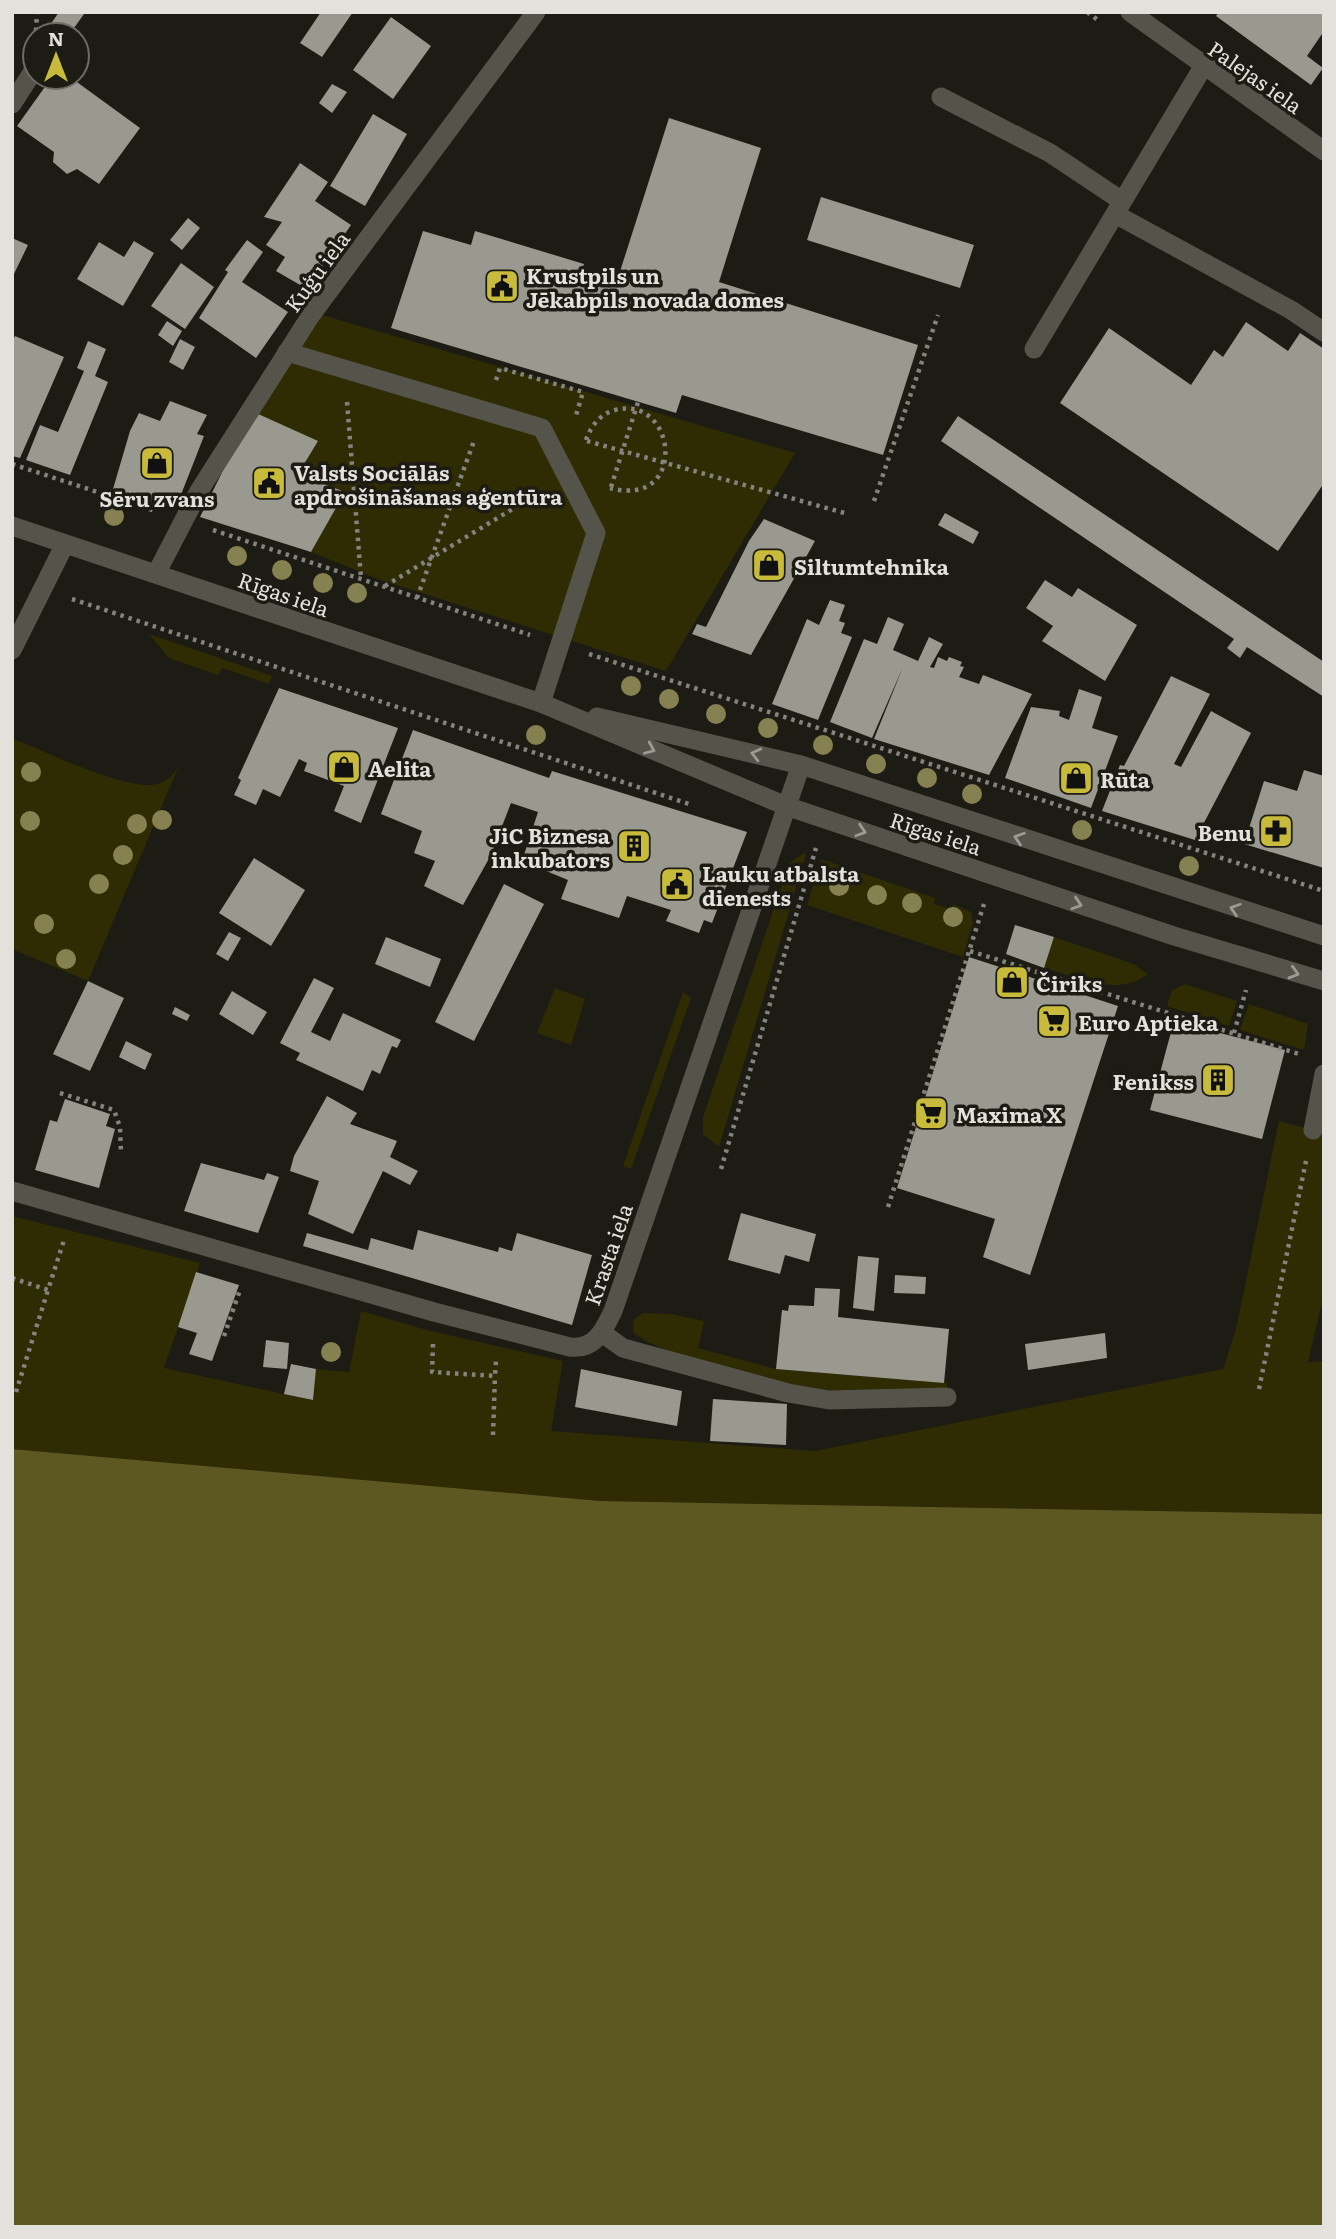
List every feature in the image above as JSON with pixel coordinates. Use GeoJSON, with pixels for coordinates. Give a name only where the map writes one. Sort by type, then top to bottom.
{"type":"FeatureCollection","features":[{"type":"Feature","properties":{"kind":"street","name":"Kuģu iela"},"geometry":{"type":"LineString","coordinates":[[156,574],[184,521],[311,315],[536,12]]}},
{"type":"Feature","properties":{"kind":"street","name":"Palejas iela"},"geometry":{"type":"LineString","coordinates":[[1130,12],[1203,67],[1324,150]]}},
{"type":"Feature","properties":{"kind":"street"},"geometry":{"type":"LineString","coordinates":[[1034,349],[1203,67]]}},
{"type":"Feature","properties":{"kind":"street"},"geometry":{"type":"LineString","coordinates":[[941,97],[1049,153],[1119,208],[1324,332]]}},
{"type":"Feature","properties":{"kind":"street"},"geometry":{"type":"LineString","coordinates":[[287,352],[542,428],[596,533],[541,703]]}},
{"type":"Feature","properties":{"kind":"street","name":"Rīgas iela"},"geometry":{"type":"LineString","coordinates":[[12,526],[541,703],[786,806],[1161,932],[1324,981]]}},
{"type":"Feature","properties":{"kind":"street"},"geometry":{"type":"LineString","coordinates":[[12,650],[65,544]]}},
{"type":"Feature","properties":{"kind":"street","name":"Rīgas iela"},"geometry":{"type":"LineString","coordinates":[[541,703],[801,765],[1324,936]]}},
{"type":"Feature","properties":{"kind":"street","name":"Krasta iela"},"geometry":{"type":"LineString","coordinates":[[12,1191],[434,1312],[575,1347],[593,1342],[602,1334],[613,1311],[801,765]]}},
{"type":"Feature","properties":{"kind":"street"},"geometry":{"type":"LineString","coordinates":[[1312,1130],[1324,1074]]}},
{"type":"Feature","properties":{"kind":"street"},"geometry":{"type":"LineString","coordinates":[[602,1334],[622,1348],[788,1393],[865,1401],[947,1397]]}},
{"type":"Feature","properties":{"kind":"path"},"geometry":{"type":"LineString","coordinates":[[874,501],[938,315]]}},
{"type":"Feature","properties":{"kind":"path"},"geometry":{"type":"LineString","coordinates":[[345,370],[361,579]]}},
{"type":"Feature","properties":{"kind":"path"},"geometry":{"type":"LineString","coordinates":[[596,533],[638,401]]}},
{"type":"Feature","properties":{"kind":"path"},"geometry":{"type":"LineString","coordinates":[[586,440],[594,424],[609,412],[636,410],[652,418],[658,426],[666,445],[665,463],[657,479],[645,488],[625,491],[610,488]]}},
{"type":"Feature","properties":{"kind":"path"},"geometry":{"type":"LineString","coordinates":[[542,428],[848,514]]}},
{"type":"Feature","properties":{"kind":"path"},"geometry":{"type":"LineString","coordinates":[[12,464],[560,645],[1324,891]]}},
{"type":"Feature","properties":{"kind":"path"},"geometry":{"type":"LineString","coordinates":[[384,587],[567,476]]}},
{"type":"Feature","properties":{"kind":"path"},"geometry":{"type":"LineString","coordinates":[[42,589],[702,808]]}},
{"type":"Feature","properties":{"kind":"path"},"geometry":{"type":"LineString","coordinates":[[721,1168],[816,847]]}},
{"type":"Feature","properties":{"kind":"path"},"geometry":{"type":"LineString","coordinates":[[888,1207],[984,904]]}},
{"type":"Feature","properties":{"kind":"path"},"geometry":{"type":"LineString","coordinates":[[970,951],[1302,1054]]}},
{"type":"Feature","properties":{"kind":"path"},"geometry":{"type":"LineString","coordinates":[[60,1093],[114,1110],[120,1127],[121,1153]]}},
{"type":"Feature","properties":{"kind":"path"},"geometry":{"type":"LineString","coordinates":[[1259,1389],[1312,1130]]}},
{"type":"Feature","properties":{"kind":"path"},"geometry":{"type":"LineString","coordinates":[[16,1392],[73,1209]]}},
{"type":"Feature","properties":{"kind":"path"},"geometry":{"type":"LineString","coordinates":[[223,1336],[251,1260]]}},
{"type":"Feature","properties":{"kind":"path"},"geometry":{"type":"LineString","coordinates":[[12,1278],[48,1290]]}},
{"type":"Feature","properties":{"kind":"path"},"geometry":{"type":"LineString","coordinates":[[434,1312],[432,1372],[495,1376]]}},
{"type":"Feature","properties":{"kind":"path"},"geometry":{"type":"LineString","coordinates":[[493,1435],[498,1328]]}},
{"type":"Feature","properties":{"kind":"shaded area"},"geometry":{"type":"Polygon","coordinates":[[[322,315],[795,453],[666,671],[378,579],[311,552],[345,492],[298,474],[256,413],[322,315]]]}},
{"type":"Feature","properties":{"kind":"shaded area"},"geometry":{"type":"Polygon","coordinates":[[[149,634],[272,676],[269,684],[222,668],[218,675],[169,658],[149,634]]]}},
{"type":"Feature","properties":{"kind":"shaded area"},"geometry":{"type":"Polygon","coordinates":[[[14,739],[86,769],[144,785],[165,781],[180,763],[88,981],[12,949],[14,739]]]}},
{"type":"Feature","properties":{"kind":"shaded area"},"geometry":{"type":"Polygon","coordinates":[[[806,854],[719,1147],[703,1134],[703,1117],[787,870],[791,862],[806,854]]]}},
{"type":"Feature","properties":{"kind":"shaded area"},"geometry":{"type":"Polygon","coordinates":[[[821,859],[935,898],[934,904],[951,909],[953,904],[971,912],[973,923],[963,957],[807,905],[821,859]]]}},
{"type":"Feature","properties":{"kind":"shaded area"},"geometry":{"type":"Polygon","coordinates":[[[1054,937],[1134,964],[1148,974],[1136,981],[1110,985],[1044,968],[1054,937]]]}},
{"type":"Feature","properties":{"kind":"shaded area"},"geometry":{"type":"Polygon","coordinates":[[[1185,984],[1237,1001],[1229,1026],[1167,1006],[1172,990],[1185,984]]]}},
{"type":"Feature","properties":{"kind":"shaded area"},"geometry":{"type":"Polygon","coordinates":[[[555,988],[585,999],[571,1045],[537,1033],[555,988]]]}},
{"type":"Feature","properties":{"kind":"shaded area"},"geometry":{"type":"Polygon","coordinates":[[[683,992],[691,998],[631,1169],[623,1166],[683,992]]]}},
{"type":"Feature","properties":{"kind":"shaded area"},"geometry":{"type":"Polygon","coordinates":[[[1249,1004],[1308,1024],[1304,1050],[1240,1030],[1249,1004]]]}},
{"type":"Feature","properties":{"kind":"shaded area"},"geometry":{"type":"Polygon","coordinates":[[[1279,1121],[1324,1133],[1324,1294],[1308,1362],[1324,1361],[1324,1514],[601,1501],[12,1449],[12,1216],[200,1263],[164,1368],[312,1400],[316,1369],[349,1372],[361,1311],[427,1330],[563,1361],[551,1431],[815,1451],[1223,1369],[1236,1329],[1279,1121]]]}},
{"type":"Feature","properties":{"kind":"shaded area"},"geometry":{"type":"Polygon","coordinates":[[[643,1313],[671,1314],[704,1321],[698,1348],[776,1369],[947,1383],[947,1389],[833,1391],[728,1370],[647,1342],[633,1332],[634,1319],[643,1313]]]}},
{"type":"Feature","properties":{"kind":"shaded area"},"geometry":{"type":"Polygon","coordinates":[[[12,1449],[601,1501],[1324,1514],[1324,2227],[12,2227],[12,1449]]]}},
{"type":"Feature","properties":{"kind":"building"},"geometry":{"type":"Polygon","coordinates":[[[59,12],[84,14],[79,21],[53,21],[59,12]]]}},
{"type":"Feature","properties":{"kind":"building"},"geometry":{"type":"Polygon","coordinates":[[[321,12],[353,12],[322,57],[300,43],[321,12]]]}},
{"type":"Feature","properties":{"kind":"building"},"geometry":{"type":"Polygon","coordinates":[[[1219,12],[1324,12],[1324,31],[1307,56],[1323,68],[1311,85],[1216,16],[1219,12]]]}},
{"type":"Feature","properties":{"kind":"building"},"geometry":{"type":"Polygon","coordinates":[[[391,17],[431,46],[393,99],[353,70],[391,17]]]}},
{"type":"Feature","properties":{"kind":"building"},"geometry":{"type":"Polygon","coordinates":[[[332,84],[347,92],[332,113],[319,103],[332,84]]]}},
{"type":"Feature","properties":{"kind":"building"},"geometry":{"type":"Polygon","coordinates":[[[42,91],[89,91],[140,128],[99,184],[77,169],[67,174],[53,162],[54,152],[17,126],[42,91]]]}},
{"type":"Feature","properties":{"kind":"building"},"geometry":{"type":"Polygon","coordinates":[[[373,114],[407,134],[365,206],[330,186],[373,114]]]}},
{"type":"Feature","properties":{"kind":"building","name":"Krustpils un Jēkabpils novada domes"},"geometry":{"type":"Polygon","coordinates":[[[669,118],[761,148],[719,282],[918,345],[883,455],[682,395],[676,413],[391,328],[423,231],[471,245],[475,231],[584,264],[579,280],[606,287],[608,281],[616,284],[669,118]]]}},
{"type":"Feature","properties":{"kind":"building"},"geometry":{"type":"Polygon","coordinates":[[[300,163],[328,182],[315,201],[351,225],[307,289],[276,271],[285,257],[266,245],[282,222],[264,217],[300,163]]]}},
{"type":"Feature","properties":{"kind":"building"},"geometry":{"type":"Polygon","coordinates":[[[821,197],[974,245],[960,288],[807,240],[821,197]]]}},
{"type":"Feature","properties":{"kind":"building"},"geometry":{"type":"Polygon","coordinates":[[[188,218],[200,228],[182,250],[170,240],[188,218]]]}},
{"type":"Feature","properties":{"kind":"building"},"geometry":{"type":"Polygon","coordinates":[[[12,238],[28,245],[12,278],[12,238]]]}},
{"type":"Feature","properties":{"kind":"building"},"geometry":{"type":"Polygon","coordinates":[[[247,240],[263,252],[242,282],[288,312],[256,358],[199,318],[228,272],[225,270],[247,240]]]}},
{"type":"Feature","properties":{"kind":"building"},"geometry":{"type":"Polygon","coordinates":[[[134,241],[154,253],[123,306],[77,279],[99,242],[124,257],[134,241]]]}},
{"type":"Feature","properties":{"kind":"building"},"geometry":{"type":"Polygon","coordinates":[[[181,263],[214,287],[185,329],[151,306],[181,263]]]}},
{"type":"Feature","properties":{"kind":"building"},"geometry":{"type":"Polygon","coordinates":[[[167,321],[182,331],[173,346],[158,335],[167,321]]]}},
{"type":"Feature","properties":{"kind":"building"},"geometry":{"type":"Polygon","coordinates":[[[1246,322],[1288,351],[1300,333],[1324,349],[1324,483],[1278,551],[1060,403],[1109,328],[1191,385],[1214,350],[1223,357],[1246,322]]]}},
{"type":"Feature","properties":{"kind":"building"},"geometry":{"type":"Polygon","coordinates":[[[15,336],[64,357],[20,458],[12,456],[12,342],[15,336]]]}},
{"type":"Feature","properties":{"kind":"building"},"geometry":{"type":"Polygon","coordinates":[[[180,339],[195,347],[183,370],[169,362],[180,339]]]}},
{"type":"Feature","properties":{"kind":"building"},"geometry":{"type":"Polygon","coordinates":[[[88,341],[106,349],[95,376],[108,382],[70,475],[26,460],[40,425],[58,432],[84,371],[77,368],[88,341]]]}},
{"type":"Feature","properties":{"kind":"building","name":"Sēru zvans"},"geometry":{"type":"Polygon","coordinates":[[[170,401],[207,415],[197,434],[204,436],[175,510],[113,489],[130,431],[139,413],[160,421],[170,401]]]}},
{"type":"Feature","properties":{"kind":"building","name":"Valsts Sociālās apdrošināšanas aģentūra"},"geometry":{"type":"Polygon","coordinates":[[[256,413],[318,441],[298,474],[345,492],[311,552],[200,517],[236,444],[256,413]]]}},
{"type":"Feature","properties":{"kind":"building"},"geometry":{"type":"Polygon","coordinates":[[[958,416],[1324,662],[1324,697],[1247,647],[1240,658],[1227,648],[1234,639],[941,441],[958,416]]]}},
{"type":"Feature","properties":{"kind":"building"},"geometry":{"type":"Polygon","coordinates":[[[945,513],[979,532],[973,544],[938,525],[945,513]]]}},
{"type":"Feature","properties":{"kind":"building","name":"Siltumtehnika"},"geometry":{"type":"Polygon","coordinates":[[[764,519],[815,541],[751,655],[692,634],[697,624],[706,627],[749,541],[764,519]]]}},
{"type":"Feature","properties":{"kind":"building"},"geometry":{"type":"Polygon","coordinates":[[[1045,580],[1072,597],[1078,588],[1137,625],[1105,681],[1042,641],[1053,626],[1026,608],[1045,580]]]}},
{"type":"Feature","properties":{"kind":"building"},"geometry":{"type":"Polygon","coordinates":[[[830,600],[845,605],[839,621],[845,623],[841,633],[852,637],[818,720],[772,704],[807,619],[819,625],[830,600]]]}},
{"type":"Feature","properties":{"kind":"building"},"geometry":{"type":"Polygon","coordinates":[[[888,617],[904,624],[893,650],[918,661],[929,637],[943,644],[930,667],[934,668],[938,657],[947,661],[949,657],[962,662],[960,666],[964,667],[959,677],[979,684],[983,675],[1032,694],[989,775],[874,739],[903,667],[872,738],[830,722],[864,639],[877,644],[888,617]]]}},
{"type":"Feature","properties":{"kind":"building"},"geometry":{"type":"Polygon","coordinates":[[[1171,676],[1210,694],[1174,764],[1181,767],[1211,711],[1251,733],[1195,840],[1102,811],[1120,765],[1124,766],[1171,676]]]}},
{"type":"Feature","properties":{"kind":"building"},"geometry":{"type":"Polygon","coordinates":[[[279,688],[398,728],[361,823],[334,811],[344,786],[304,771],[307,763],[299,759],[280,797],[263,789],[256,805],[234,795],[241,780],[238,778],[279,688]]]}},
{"type":"Feature","properties":{"kind":"building"},"geometry":{"type":"Polygon","coordinates":[[[1079,689],[1102,697],[1092,728],[1118,736],[1091,808],[1005,778],[1031,707],[1060,711],[1059,716],[1069,720],[1079,689]]]}},
{"type":"Feature","properties":{"kind":"building"},"geometry":{"type":"Polygon","coordinates":[[[413,730],[549,778],[552,771],[747,832],[712,923],[704,920],[699,933],[666,921],[671,910],[627,896],[619,918],[561,899],[568,880],[522,861],[538,812],[511,803],[491,855],[463,905],[424,886],[435,861],[414,853],[422,831],[381,814],[413,730]]]}},
{"type":"Feature","properties":{"kind":"building"},"geometry":{"type":"Polygon","coordinates":[[[1304,770],[1324,776],[1324,868],[1244,844],[1264,781],[1297,791],[1304,770]]]}},
{"type":"Feature","properties":{"kind":"building"},"geometry":{"type":"Polygon","coordinates":[[[254,858],[305,890],[271,946],[219,913],[254,858]]]}},
{"type":"Feature","properties":{"kind":"building"},"geometry":{"type":"Polygon","coordinates":[[[504,884],[544,904],[474,1041],[435,1022],[504,884]]]}},
{"type":"Feature","properties":{"kind":"building"},"geometry":{"type":"Polygon","coordinates":[[[1015,925],[1054,937],[1044,968],[1006,954],[1015,925]]]}},
{"type":"Feature","properties":{"kind":"building"},"geometry":{"type":"Polygon","coordinates":[[[229,932],[241,938],[228,961],[216,954],[229,932]]]}},
{"type":"Feature","properties":{"kind":"building"},"geometry":{"type":"Polygon","coordinates":[[[386,937],[441,959],[430,987],[375,964],[386,937]]]}},
{"type":"Feature","properties":{"kind":"building"},"geometry":{"type":"Polygon","coordinates":[[[969,957],[1118,1006],[1030,1275],[983,1257],[995,1219],[897,1188],[969,957]]]}},
{"type":"Feature","properties":{"kind":"building"},"geometry":{"type":"Polygon","coordinates":[[[314,978],[334,988],[311,1032],[330,1041],[343,1013],[401,1040],[397,1048],[392,1046],[380,1074],[372,1070],[363,1091],[296,1060],[300,1053],[280,1043],[314,978]]]}},
{"type":"Feature","properties":{"kind":"building"},"geometry":{"type":"Polygon","coordinates":[[[88,981],[124,998],[90,1071],[53,1054],[88,981]]]}},
{"type":"Feature","properties":{"kind":"building"},"geometry":{"type":"Polygon","coordinates":[[[232,991],[267,1012],[253,1035],[219,1014],[232,991]]]}},
{"type":"Feature","properties":{"kind":"building"},"geometry":{"type":"Polygon","coordinates":[[[175,1007],[190,1015],[187,1021],[172,1014],[175,1007]]]}},
{"type":"Feature","properties":{"kind":"building","name":"Fenikss"},"geometry":{"type":"Polygon","coordinates":[[[1174,1021],[1285,1050],[1262,1139],[1150,1110],[1174,1021]]]}},
{"type":"Feature","properties":{"kind":"building"},"geometry":{"type":"Polygon","coordinates":[[[126,1041],[152,1054],[145,1070],[119,1057],[126,1041]]]}},
{"type":"Feature","properties":{"kind":"building"},"geometry":{"type":"Polygon","coordinates":[[[327,1096],[357,1113],[350,1124],[397,1141],[390,1157],[418,1171],[410,1185],[383,1171],[353,1234],[308,1214],[319,1181],[290,1171],[294,1156],[327,1096]]]}},
{"type":"Feature","properties":{"kind":"building"},"geometry":{"type":"Polygon","coordinates":[[[65,1099],[110,1114],[106,1126],[115,1129],[99,1188],[35,1170],[50,1120],[57,1122],[65,1099]]]}},
{"type":"Feature","properties":{"kind":"building"},"geometry":{"type":"Polygon","coordinates":[[[201,1163],[264,1180],[267,1173],[279,1177],[258,1233],[184,1211],[201,1163]]]}},
{"type":"Feature","properties":{"kind":"building"},"geometry":{"type":"Polygon","coordinates":[[[741,1213],[816,1234],[809,1262],[785,1255],[780,1274],[728,1260],[741,1213]]]}},
{"type":"Feature","properties":{"kind":"building"},"geometry":{"type":"Polygon","coordinates":[[[418,1230],[498,1252],[499,1247],[512,1251],[517,1233],[592,1255],[572,1325],[303,1246],[307,1233],[368,1250],[371,1238],[413,1250],[418,1230]]]}},
{"type":"Feature","properties":{"kind":"building"},"geometry":{"type":"Polygon","coordinates":[[[858,1256],[879,1258],[874,1311],[853,1308],[858,1256]]]}},
{"type":"Feature","properties":{"kind":"building"},"geometry":{"type":"Polygon","coordinates":[[[196,1272],[239,1285],[212,1361],[189,1354],[197,1333],[178,1327],[196,1272]]]}},
{"type":"Feature","properties":{"kind":"building"},"geometry":{"type":"Polygon","coordinates":[[[895,1275],[926,1277],[925,1294],[894,1293],[895,1275]]]}},
{"type":"Feature","properties":{"kind":"building"},"geometry":{"type":"Polygon","coordinates":[[[815,1288],[840,1289],[838,1317],[949,1329],[944,1383],[776,1369],[782,1310],[788,1311],[789,1305],[814,1306],[815,1288]]]}},
{"type":"Feature","properties":{"kind":"building"},"geometry":{"type":"Polygon","coordinates":[[[1105,1333],[1107,1358],[1028,1370],[1025,1344],[1105,1333]]]}},
{"type":"Feature","properties":{"kind":"building"},"geometry":{"type":"Polygon","coordinates":[[[266,1340],[289,1343],[287,1369],[263,1367],[266,1340]]]}},
{"type":"Feature","properties":{"kind":"building"},"geometry":{"type":"Polygon","coordinates":[[[291,1364],[316,1369],[313,1400],[284,1394],[291,1364]]]}},
{"type":"Feature","properties":{"kind":"building"},"geometry":{"type":"Polygon","coordinates":[[[581,1369],[682,1391],[677,1426],[575,1407],[581,1369]]]}},
{"type":"Feature","properties":{"kind":"building"},"geometry":{"type":"Polygon","coordinates":[[[713,1399],[787,1404],[786,1445],[710,1441],[713,1399]]]}},
{"type":"Feature","properties":{"kind":"place","name":"Krustpils un Jēkabpils novada domes"},"geometry":{"type":"Point","coordinates":[502,286]}},
{"type":"Feature","properties":{"kind":"place","name":"Sēru zvans"},"geometry":{"type":"Point","coordinates":[157,463]}},
{"type":"Feature","properties":{"kind":"place","name":"Valsts Sociālās apdrošināšanas aģentūra"},"geometry":{"type":"Point","coordinates":[269,483]}},
{"type":"Feature","properties":{"kind":"place","name":"Siltumtehnika"},"geometry":{"type":"Point","coordinates":[769,565]}},
{"type":"Feature","properties":{"kind":"place","name":"Aelita"},"geometry":{"type":"Point","coordinates":[344,767]}},
{"type":"Feature","properties":{"kind":"place","name":"Rūta"},"geometry":{"type":"Point","coordinates":[1076,778]}},
{"type":"Feature","properties":{"kind":"place","name":"Benu"},"geometry":{"type":"Point","coordinates":[1276,831]}},
{"type":"Feature","properties":{"kind":"place","name":"JiC Biznesa inkubators"},"geometry":{"type":"Point","coordinates":[634,846]}},
{"type":"Feature","properties":{"kind":"place","name":"Lauku atbalsta dienests"},"geometry":{"type":"Point","coordinates":[677,884]}},
{"type":"Feature","properties":{"kind":"place","name":"Čiriks"},"geometry":{"type":"Point","coordinates":[1012,982]}},
{"type":"Feature","properties":{"kind":"place","name":"Euro Aptieka"},"geometry":{"type":"Point","coordinates":[1054,1021]}},
{"type":"Feature","properties":{"kind":"place","name":"Fenikss"},"geometry":{"type":"Point","coordinates":[1218,1080]}},
{"type":"Feature","properties":{"kind":"place","name":"Maxima X"},"geometry":{"type":"Point","coordinates":[931,1113]}}]}
